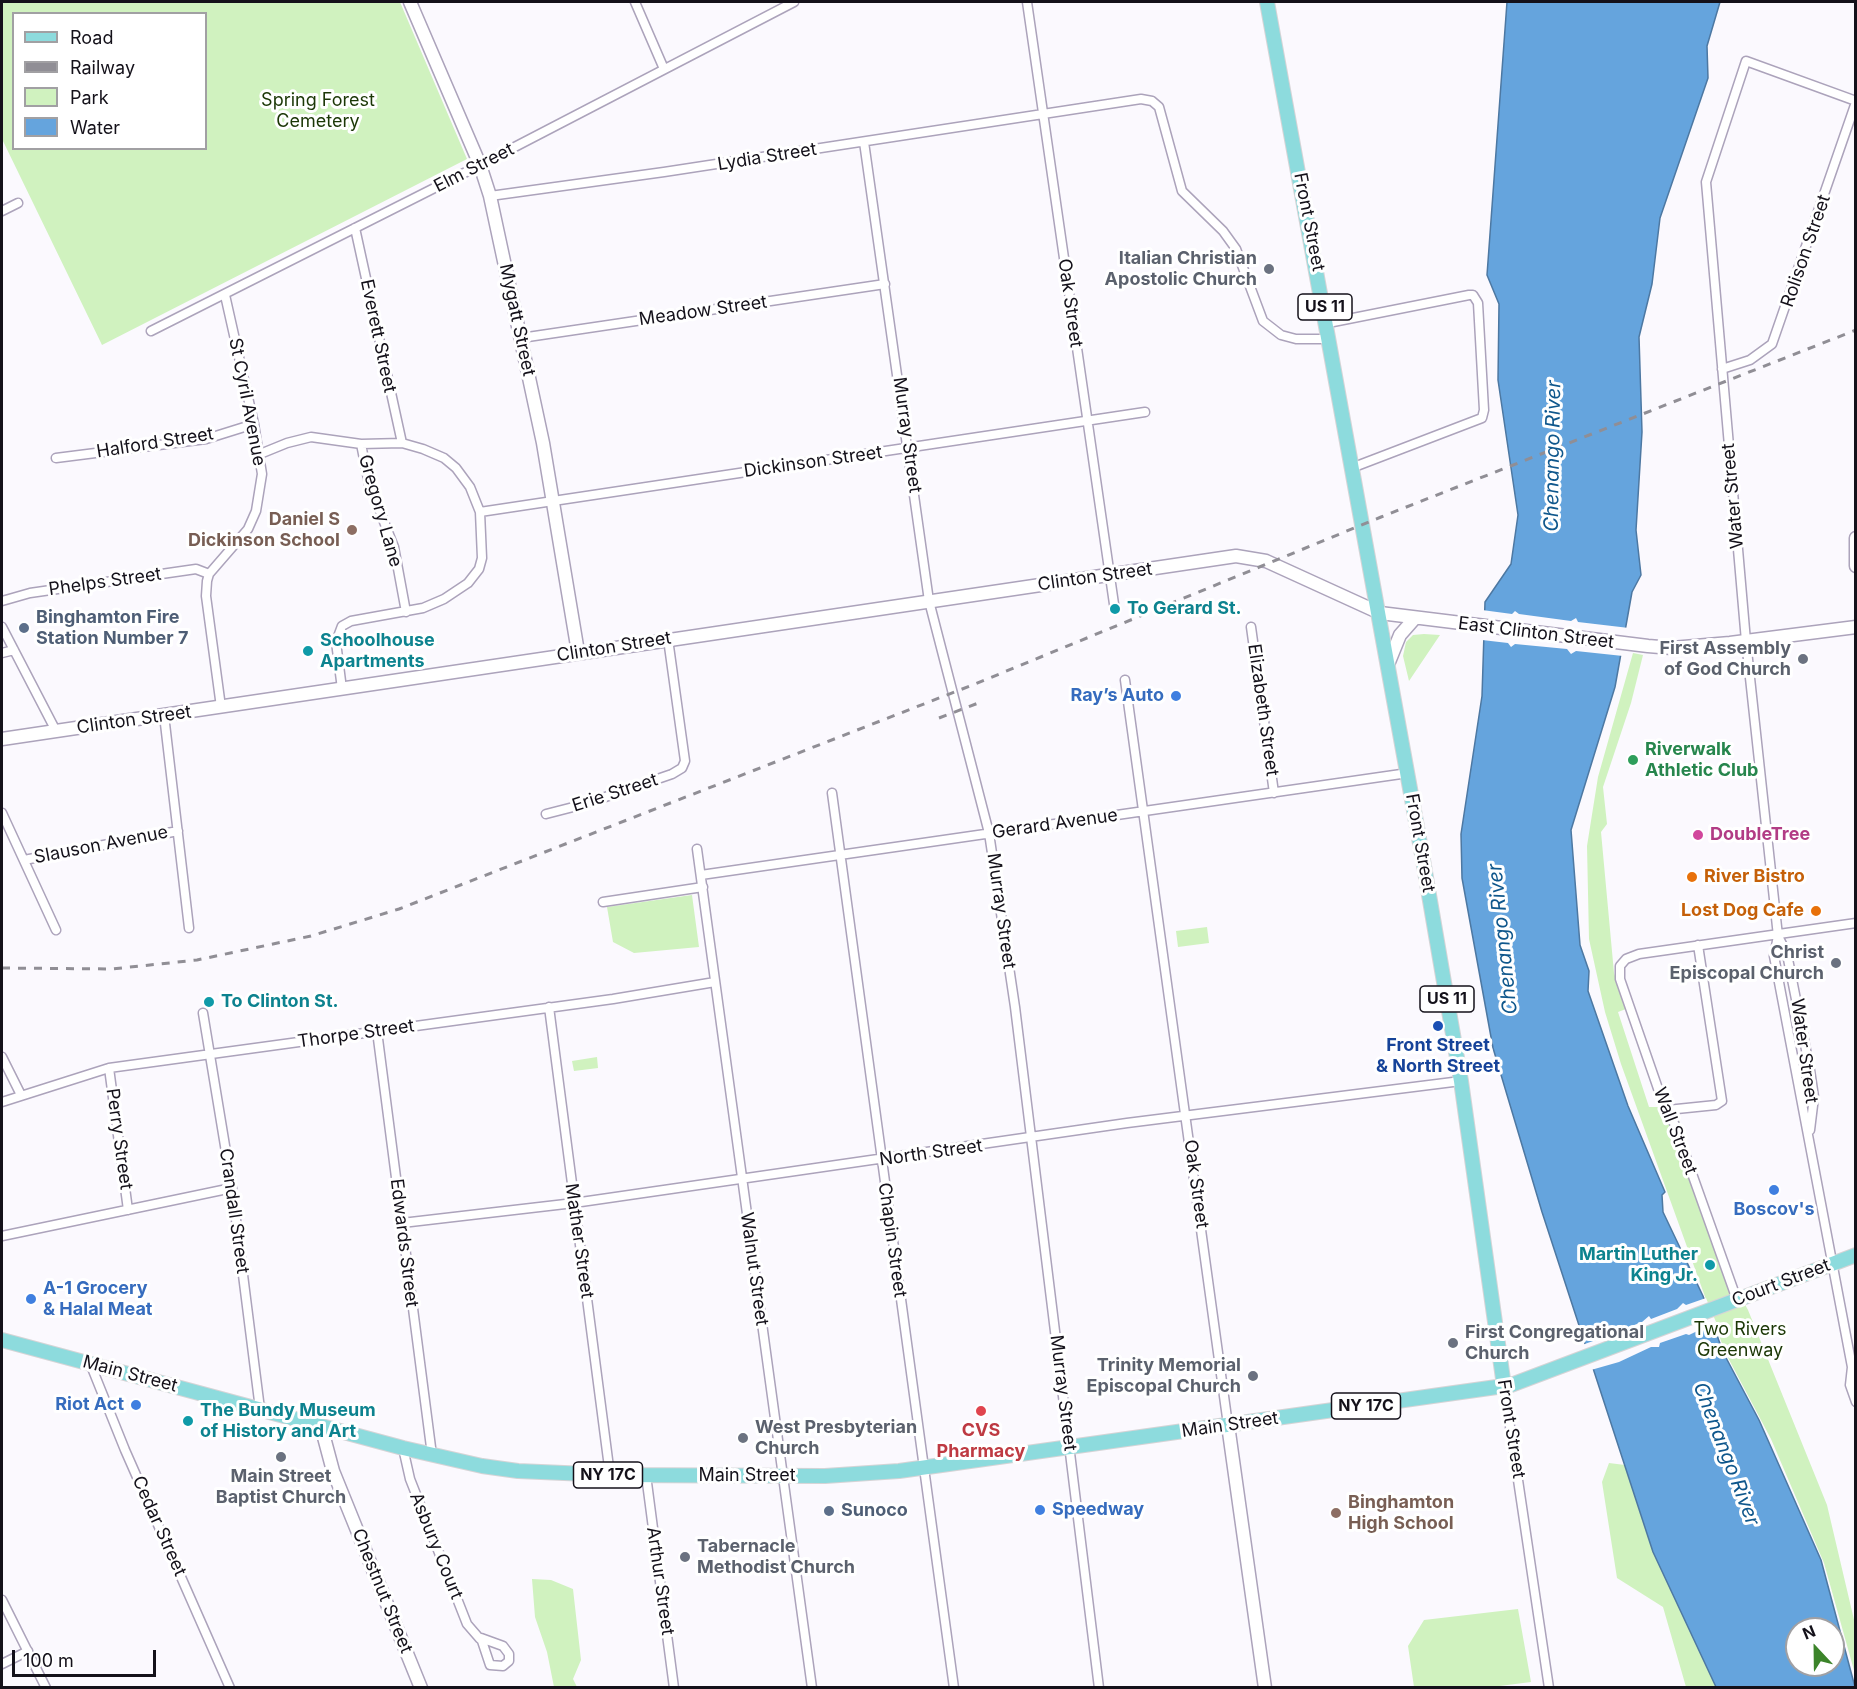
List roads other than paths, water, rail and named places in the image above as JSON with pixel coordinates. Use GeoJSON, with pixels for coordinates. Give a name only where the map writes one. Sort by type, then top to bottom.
{"type":"FeatureCollection","features":[{"type":"Feature","properties":{"kind":"main road","name":"Front Street"},"geometry":{"type":"LineString","coordinates":[[1268,2],[1389,662],[1461,1081],[1504,1386]]}},
{"type":"Feature","properties":{"kind":"main road","name":"Court Street"},"geometry":{"type":"LineString","coordinates":[[1504,1386],[1575,1362],[1856,1255]]}},
{"type":"Feature","properties":{"kind":"main road","name":"Main Street"},"geometry":{"type":"LineString","coordinates":[[2,1340],[403,1449],[518,1471],[610,1475],[783,1477],[924,1468],[1504,1386]]}},
{"type":"Feature","properties":{"kind":"street","name":"Mygatt Street"},"geometry":{"type":"LineString","coordinates":[[410,2],[480,165],[490,196],[554,500],[578,652]]}},
{"type":"Feature","properties":{"kind":"street"},"geometry":{"type":"LineString","coordinates":[[635,2],[664,69]]}},
{"type":"Feature","properties":{"kind":"street","name":"Elm Street"},"geometry":{"type":"LineString","coordinates":[[151,331],[480,165],[794,2]]}},
{"type":"Feature","properties":{"kind":"street","name":"Oak Street"},"geometry":{"type":"LineString","coordinates":[[1027,2],[1114,604]]}},
{"type":"Feature","properties":{"kind":"street","name":"Water Street"},"geometry":{"type":"LineString","coordinates":[[1856,101],[1746,61],[1706,182],[1746,641],[1778,936],[1774,956],[1801,1107],[1809,1133],[1854,1370],[1850,1385],[1856,1402]]}},
{"type":"Feature","properties":{"kind":"street","name":"Lydia Street"},"geometry":{"type":"LineString","coordinates":[[490,196],[1141,99],[1152,101],[1159,106],[1164,118],[1174,170],[1182,191],[1223,231],[1236,249],[1263,321],[1281,335],[1331,339]]}},
{"type":"Feature","properties":{"kind":"street","name":"Rolison Street"},"geometry":{"type":"LineString","coordinates":[[1722,369],[1750,360],[1772,344],[1856,101]]}},
{"type":"Feature","properties":{"kind":"street","name":"Murray Street"},"geometry":{"type":"LineString","coordinates":[[864,142],[929,601],[989,833],[1015,1007],[1099,1688]]}},
{"type":"Feature","properties":{"kind":"street"},"geometry":{"type":"LineString","coordinates":[[2,211],[18,203]]}},
{"type":"Feature","properties":{"kind":"street","name":"Everett Street"},"geometry":{"type":"LineString","coordinates":[[355,228],[402,444]]}},
{"type":"Feature","properties":{"kind":"street","name":"Meadow Street"},"geometry":{"type":"LineString","coordinates":[[521,338],[885,284]]}},
{"type":"Feature","properties":{"kind":"street","name":"St Cyril Avenue"},"geometry":{"type":"LineString","coordinates":[[208,574],[248,529],[256,511],[262,474],[254,424],[225,295]]}},
{"type":"Feature","properties":{"kind":"street"},"geometry":{"type":"LineString","coordinates":[[1328,323],[1469,295],[1473,296],[1478,303],[1484,410],[1482,418],[1354,467]]}},
{"type":"Feature","properties":{"kind":"street","name":"Dickinson Street"},"geometry":{"type":"LineString","coordinates":[[480,512],[1145,412]]}},
{"type":"Feature","properties":{"kind":"street","name":"Halford Street"},"geometry":{"type":"LineString","coordinates":[[56,458],[206,439],[254,424]]}},
{"type":"Feature","properties":{"kind":"street"},"geometry":{"type":"LineString","coordinates":[[260,454],[287,443],[311,437],[361,444],[402,444],[444,458],[456,468],[470,487],[480,512],[483,539],[482,558],[479,569],[468,583],[444,599],[406,612],[351,621],[342,626],[336,642],[342,689]]}},
{"type":"Feature","properties":{"kind":"street","name":"Gregory Lane"},"geometry":{"type":"LineString","coordinates":[[361,444],[369,484],[394,548],[406,612]]}},
{"type":"Feature","properties":{"kind":"street"},"geometry":{"type":"LineString","coordinates":[[1856,538],[1856,566]]}},
{"type":"Feature","properties":{"kind":"street","name":"East Clinton Street"},"geometry":{"type":"LineString","coordinates":[[1228,557],[1246,557],[1266,561],[1380,613],[1648,646],[1696,646],[1856,627]]}},
{"type":"Feature","properties":{"kind":"street","name":"Clinton Street"},"geometry":{"type":"LineString","coordinates":[[2,739],[1228,557]]}},
{"type":"Feature","properties":{"kind":"street","name":"Phelps Street"},"geometry":{"type":"LineString","coordinates":[[2,601],[30,593],[192,570],[208,574]]}},
{"type":"Feature","properties":{"kind":"street"},"geometry":{"type":"LineString","coordinates":[[208,574],[206,596],[221,707]]}},
{"type":"Feature","properties":{"kind":"street"},"geometry":{"type":"LineString","coordinates":[[1389,662],[1400,635],[1415,618]]}},
{"type":"Feature","properties":{"kind":"street"},"geometry":{"type":"LineString","coordinates":[[2,627],[56,731]]}},
{"type":"Feature","properties":{"kind":"street","name":"Elizabeth Street"},"geometry":{"type":"LineString","coordinates":[[1251,627],[1274,793]]}},
{"type":"Feature","properties":{"kind":"street","name":"Erie Street"},"geometry":{"type":"LineString","coordinates":[[546,814],[585,804],[672,774],[682,768],[685,761],[668,639]]}},
{"type":"Feature","properties":{"kind":"street"},"geometry":{"type":"LineString","coordinates":[[2,653],[14,650]]}},
{"type":"Feature","properties":{"kind":"street","name":"Oak Street"},"geometry":{"type":"LineString","coordinates":[[1125,680],[1265,1688]]}},
{"type":"Feature","properties":{"kind":"street"},"geometry":{"type":"LineString","coordinates":[[164,715],[189,928]]}},
{"type":"Feature","properties":{"kind":"street","name":"Gerard Avenue"},"geometry":{"type":"LineString","coordinates":[[701,875],[1408,773]]}},
{"type":"Feature","properties":{"kind":"street","name":"Chapin Street"},"geometry":{"type":"LineString","coordinates":[[832,793],[954,1688]]}},
{"type":"Feature","properties":{"kind":"street"},"geometry":{"type":"LineString","coordinates":[[2,813],[56,930]]}},
{"type":"Feature","properties":{"kind":"street","name":"Slauson Avenue"},"geometry":{"type":"LineString","coordinates":[[24,860],[178,831]]}},
{"type":"Feature","properties":{"kind":"street","name":"Walnut Street"},"geometry":{"type":"LineString","coordinates":[[697,849],[812,1688]]}},
{"type":"Feature","properties":{"kind":"street"},"geometry":{"type":"LineString","coordinates":[[603,902],[703,887]]}},
{"type":"Feature","properties":{"kind":"street"},"geometry":{"type":"LineString","coordinates":[[1667,1110],[1716,1105],[1722,1101],[1698,945],[1778,936],[1856,923]]}},
{"type":"Feature","properties":{"kind":"street","name":"Water Street"},"geometry":{"type":"LineString","coordinates":[[1778,936],[1784,946],[1789,964],[1810,1070],[1814,1097],[1809,1133]]}},
{"type":"Feature","properties":{"kind":"street","name":"Wall Street"},"geometry":{"type":"LineString","coordinates":[[1698,945],[1635,955],[1622,961],[1620,979],[1667,1110],[1731,1302]]}},
{"type":"Feature","properties":{"kind":"street","name":"Thorpe Street"},"geometry":{"type":"LineString","coordinates":[[2,1102],[109,1068],[549,1008],[715,982]]}},
{"type":"Feature","properties":{"kind":"street","name":"Mather Street"},"geometry":{"type":"LineString","coordinates":[[549,1008],[610,1475]]}},
{"type":"Feature","properties":{"kind":"street","name":"Crandall Street"},"geometry":{"type":"LineString","coordinates":[[203,1013],[232,1188],[260,1409]]}},
{"type":"Feature","properties":{"kind":"street","name":"Edwards Street"},"geometry":{"type":"LineString","coordinates":[[377,1031],[432,1455]]}},
{"type":"Feature","properties":{"kind":"street"},"geometry":{"type":"LineString","coordinates":[[2,1057],[21,1095]]}},
{"type":"Feature","properties":{"kind":"street","name":"Perry Street"},"geometry":{"type":"LineString","coordinates":[[109,1068],[128,1210]]}},
{"type":"Feature","properties":{"kind":"street","name":"North Street"},"geometry":{"type":"LineString","coordinates":[[402,1223],[574,1203],[1031,1138],[1461,1081]]}},
{"type":"Feature","properties":{"kind":"street"},"geometry":{"type":"LineString","coordinates":[[2,1236],[232,1188]]}},
{"type":"Feature","properties":{"kind":"street","name":"Cedar Street"},"geometry":{"type":"LineString","coordinates":[[90,1363],[125,1450],[230,1688]]}},
{"type":"Feature","properties":{"kind":"street","name":"Front Street"},"geometry":{"type":"LineString","coordinates":[[1504,1386],[1549,1688]]}},
{"type":"Feature","properties":{"kind":"street","name":"Chestnut Street"},"geometry":{"type":"LineString","coordinates":[[321,1426],[333,1471],[421,1688]]}},
{"type":"Feature","properties":{"kind":"street","name":"Asbury Court"},"geometry":{"type":"LineString","coordinates":[[403,1449],[410,1479],[466,1624],[480,1639]]}},
{"type":"Feature","properties":{"kind":"street","name":"Arthur Street"},"geometry":{"type":"LineString","coordinates":[[646,1475],[674,1688]]}},
{"type":"Feature","properties":{"kind":"street"},"geometry":{"type":"LineString","coordinates":[[2,1600],[46,1688]]}},
{"type":"Feature","properties":{"kind":"street"},"geometry":{"type":"LineString","coordinates":[[2,1664],[28,1651]]}},
{"type":"Feature","properties":{"kind":"water","name":"Chenango River"},"geometry":{"type":"Polygon","coordinates":[[[1507,2],[1720,2],[1707,46],[1708,78],[1660,218],[1652,284],[1639,337],[1642,432],[1636,530],[1641,575],[1632,592],[1615,687],[1571,830],[1580,945],[1589,971],[1588,991],[1628,1106],[1665,1192],[1662,1195],[1663,1212],[1703,1296],[1723,1352],[1759,1420],[1821,1560],[1836,1617],[1785,1617],[1785,1677],[1845,1677],[1845,1650],[1855,1687],[1716,1687],[1653,1552],[1542,1212],[1493,1048],[1462,878],[1461,834],[1482,696],[1485,602],[1511,564],[1518,515],[1498,380],[1499,304],[1487,275],[1507,2]]]}},
{"type":"Feature","properties":{"kind":"railway"},"geometry":{"type":"LineString","coordinates":[[2,968],[112,969],[197,960],[311,936],[399,909],[975,684],[1381,517],[1856,330]]}},
{"type":"Feature","properties":{"kind":"railway"},"geometry":{"type":"LineString","coordinates":[[939,718],[981,702]]}},
{"type":"Feature","properties":{"kind":"place","name":"Italian Christian Apostolic Church"},"geometry":{"type":"Point","coordinates":[1269,269]}},
{"type":"Feature","properties":{"kind":"place","name":"Daniel S Dickinson School"},"geometry":{"type":"Point","coordinates":[352,530]}},
{"type":"Feature","properties":{"kind":"place","name":"To Gerard St."},"geometry":{"type":"Point","coordinates":[1115,609]}},
{"type":"Feature","properties":{"kind":"place","name":"Binghamton Fire Station Number 7"},"geometry":{"type":"Point","coordinates":[24,628]}},
{"type":"Feature","properties":{"kind":"place","name":"Schoolhouse Apartments"},"geometry":{"type":"Point","coordinates":[308,651]}},
{"type":"Feature","properties":{"kind":"place","name":"First Assembly of God Church"},"geometry":{"type":"Point","coordinates":[1803,659]}},
{"type":"Feature","properties":{"kind":"place","name":"Ray’s Auto"},"geometry":{"type":"Point","coordinates":[1176,696]}},
{"type":"Feature","properties":{"kind":"place","name":"Riverwalk Athletic Club"},"geometry":{"type":"Point","coordinates":[1633,760]}},
{"type":"Feature","properties":{"kind":"place","name":"DoubleTree"},"geometry":{"type":"Point","coordinates":[1698,835]}},
{"type":"Feature","properties":{"kind":"place","name":"River Bistro"},"geometry":{"type":"Point","coordinates":[1692,877]}},
{"type":"Feature","properties":{"kind":"place","name":"Lost Dog Cafe"},"geometry":{"type":"Point","coordinates":[1816,911]}},
{"type":"Feature","properties":{"kind":"place","name":"Christ Episcopal Church"},"geometry":{"type":"Point","coordinates":[1836,963]}},
{"type":"Feature","properties":{"kind":"place","name":"To Clinton St."},"geometry":{"type":"Point","coordinates":[209,1002]}},
{"type":"Feature","properties":{"kind":"place","name":"Front Street & North Street"},"geometry":{"type":"Point","coordinates":[1438,1026]}},
{"type":"Feature","properties":{"kind":"place","name":"Boscov's"},"geometry":{"type":"Point","coordinates":[1774,1190]}},
{"type":"Feature","properties":{"kind":"place","name":"Martin Luther King Jr."},"geometry":{"type":"Point","coordinates":[1710,1265]}},
{"type":"Feature","properties":{"kind":"place","name":"A-1 Grocery & Halal Meat"},"geometry":{"type":"Point","coordinates":[31,1299]}},
{"type":"Feature","properties":{"kind":"place","name":"First Congregational Church"},"geometry":{"type":"Point","coordinates":[1453,1343]}},
{"type":"Feature","properties":{"kind":"place","name":"Trinity Memorial Episcopal Church"},"geometry":{"type":"Point","coordinates":[1253,1376]}},
{"type":"Feature","properties":{"kind":"place","name":"Riot Act"},"geometry":{"type":"Point","coordinates":[136,1405]}},
{"type":"Feature","properties":{"kind":"place","name":"CVS Pharmacy"},"geometry":{"type":"Point","coordinates":[981,1411]}},
{"type":"Feature","properties":{"kind":"place","name":"The Bundy Museum of History and Art"},"geometry":{"type":"Point","coordinates":[188,1421]}},
{"type":"Feature","properties":{"kind":"place","name":"West Presbyterian Church"},"geometry":{"type":"Point","coordinates":[743,1438]}},
{"type":"Feature","properties":{"kind":"place","name":"Main Street Baptist Church"},"geometry":{"type":"Point","coordinates":[281,1457]}},
{"type":"Feature","properties":{"kind":"place","name":"Speedway"},"geometry":{"type":"Point","coordinates":[1040,1510]}},
{"type":"Feature","properties":{"kind":"place","name":"Sunoco"},"geometry":{"type":"Point","coordinates":[829,1511]}},
{"type":"Feature","properties":{"kind":"place","name":"Binghamton High School"},"geometry":{"type":"Point","coordinates":[1336,1513]}},
{"type":"Feature","properties":{"kind":"place","name":"Tabernacle Methodist Church"},"geometry":{"type":"Point","coordinates":[685,1557]}},
{"type":"Feature","properties":{"kind":"park label","name":"Spring Forest Cemetery"},"geometry":{"type":"Point","coordinates":[318,111]}},
{"type":"Feature","properties":{"kind":"park label","name":"Two Rivers Greenway"},"geometry":{"type":"Point","coordinates":[1740,1340]}}]}
